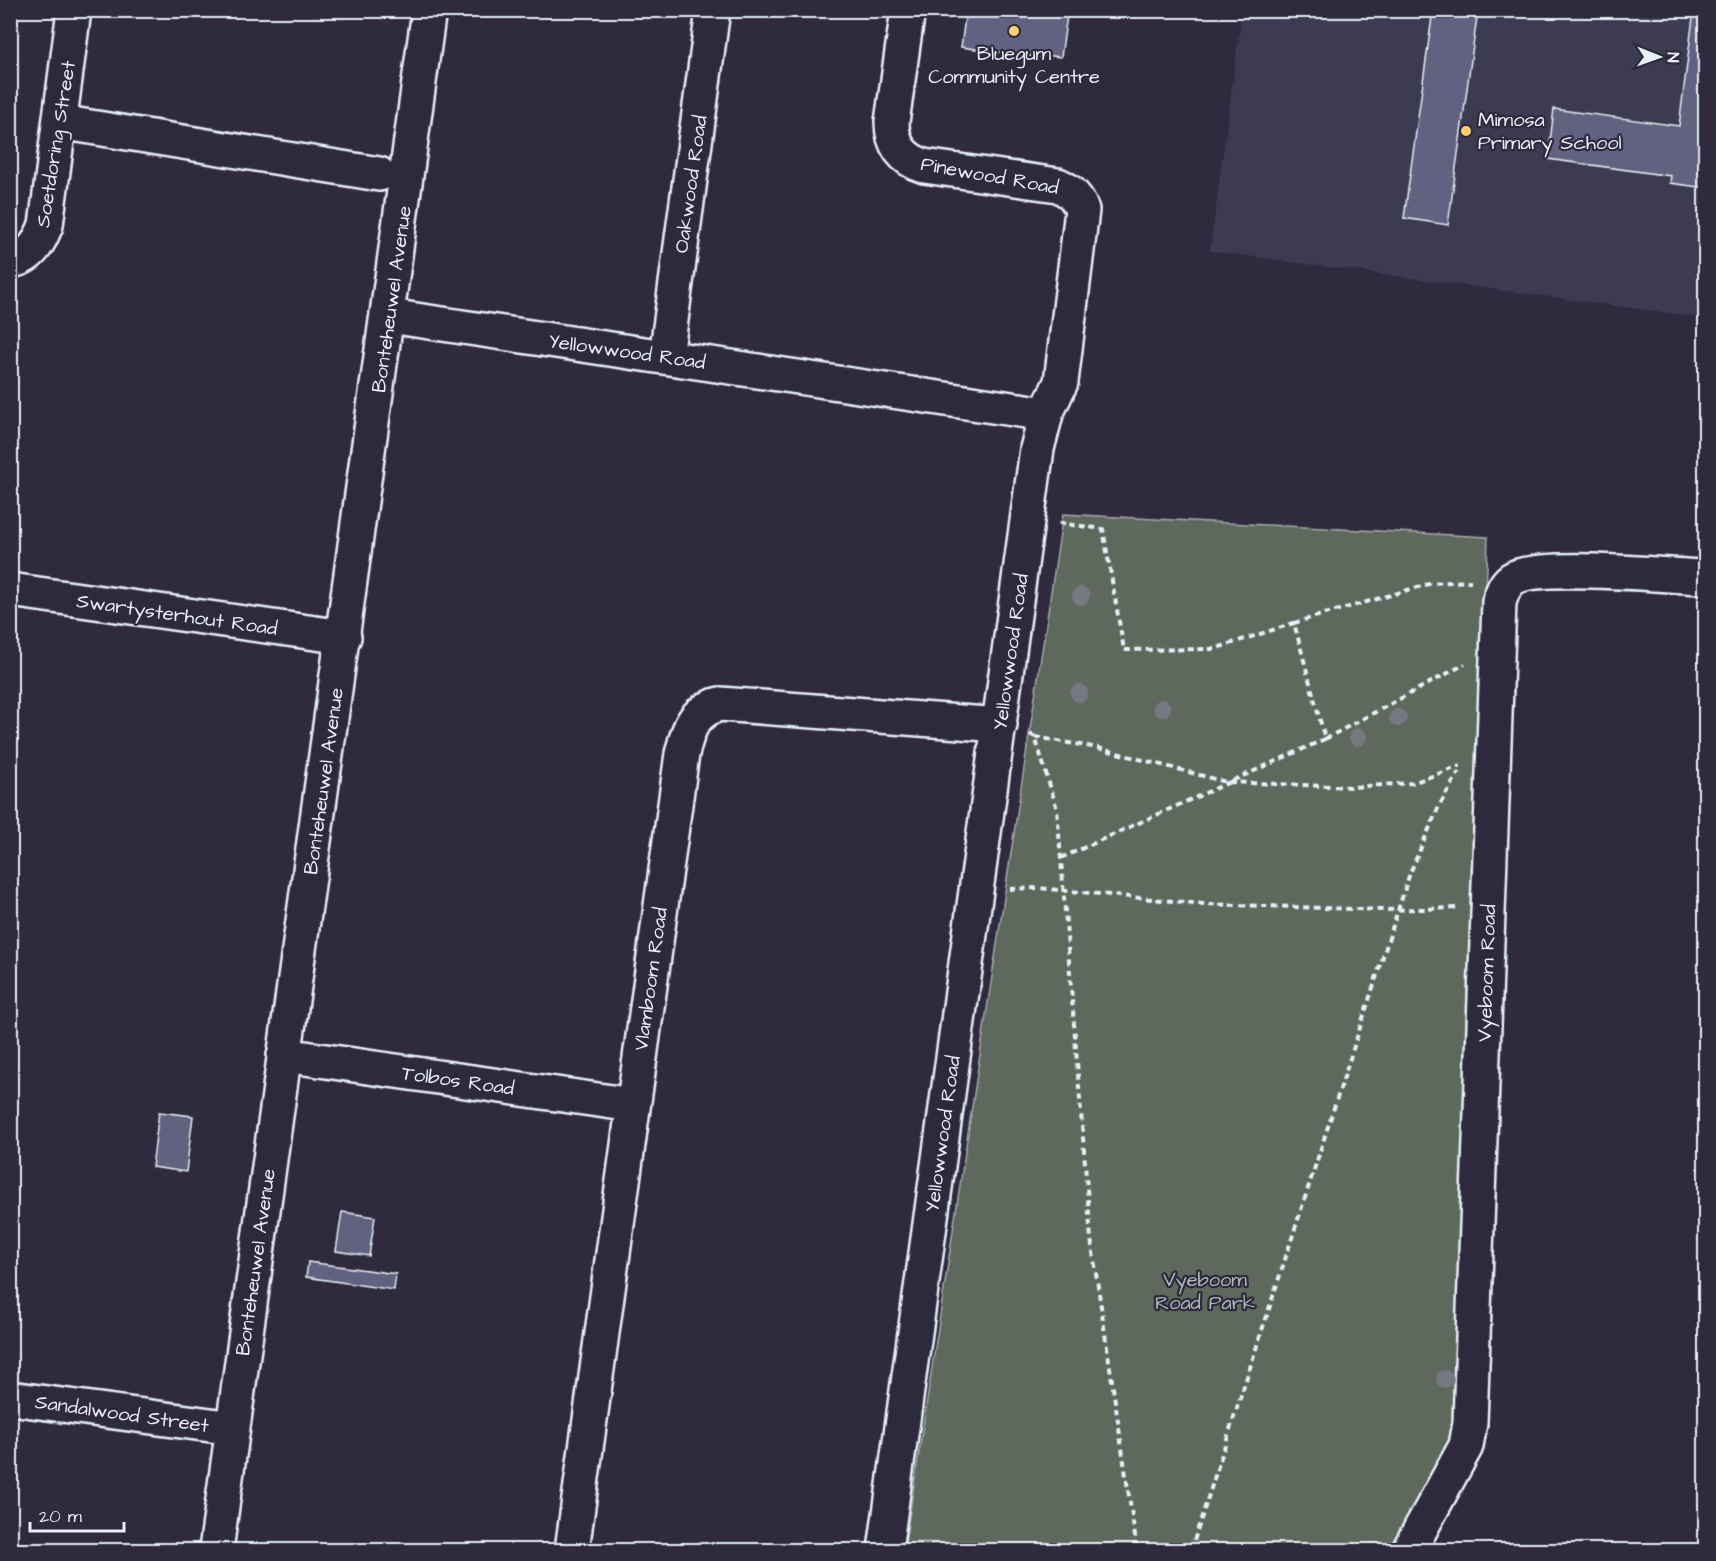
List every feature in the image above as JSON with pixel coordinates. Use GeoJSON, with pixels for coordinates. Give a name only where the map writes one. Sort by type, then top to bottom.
{"type":"FeatureCollection","features":[{"type":"Feature","properties":{"kind":"street","name":"Soetdoring Street"},"geometry":{"type":"LineString","coordinates":[[10,261],[27,255],[38,244],[46,225],[74,10]]}},
{"type":"Feature","properties":{"kind":"street","name":"Bonteheuwel Avenue"},"geometry":{"type":"LineString","coordinates":[[216,1551],[429,10]]}},
{"type":"Feature","properties":{"kind":"street","name":"Oakwood Road"},"geometry":{"type":"LineString","coordinates":[[666,357],[713,10]]}},
{"type":"Feature","properties":{"kind":"street","name":"Pinewood Road"},"geometry":{"type":"LineString","coordinates":[[907,11],[892,122],[894,140],[905,156],[924,166],[1058,184],[1070,190],[1082,210],[1061,382],[1046,414]]}},
{"type":"Feature","properties":{"kind":"street"},"geometry":{"type":"LineString","coordinates":[[78,125],[380,174]]}},
{"type":"Feature","properties":{"kind":"street","name":"Yellowwood Road"},"geometry":{"type":"LineString","coordinates":[[388,316],[1046,414],[1037,449],[885,1551]]}},
{"type":"Feature","properties":{"kind":"street","name":"Vyeboom Road"},"geometry":{"type":"LineString","coordinates":[[1409,1551],[1462,1454],[1470,1423],[1498,602],[1503,588],[1513,579],[1528,573],[1546,570],[1706,577]]}},
{"type":"Feature","properties":{"kind":"street","name":"Swartysterhout Road"},"geometry":{"type":"LineString","coordinates":[[10,590],[344,637]]}},
{"type":"Feature","properties":{"kind":"street","name":"Vlamboom Road"},"geometry":{"type":"LineString","coordinates":[[572,1551],[682,754],[688,727],[700,712],[720,704],[1000,718]]}},
{"type":"Feature","properties":{"kind":"street","name":"Tolbos Road"},"geometry":{"type":"LineString","coordinates":[[284,1055],[633,1105]]}},
{"type":"Feature","properties":{"kind":"street","name":"Sandalwood Street"},"geometry":{"type":"LineString","coordinates":[[10,1398],[232,1428]]}},
{"type":"Feature","properties":{"kind":"path"},"geometry":{"type":"LineString","coordinates":[[1028,518],[1103,529],[1124,650],[1214,649],[1432,583]]}},
{"type":"Feature","properties":{"kind":"path"},"geometry":{"type":"LineString","coordinates":[[1294,623],[1325,739]]}},
{"type":"Feature","properties":{"kind":"path"},"geometry":{"type":"LineString","coordinates":[[1061,858],[1325,739],[1497,647]]}},
{"type":"Feature","properties":{"kind":"path"},"geometry":{"type":"LineString","coordinates":[[1000,718],[1035,737],[1098,748],[1227,782],[1352,787],[1402,784],[1412,783],[1464,765],[1439,806],[1410,873],[1397,910],[1191,1551]]}},
{"type":"Feature","properties":{"kind":"path"},"geometry":{"type":"LineString","coordinates":[[1035,737],[1057,809],[1091,1239],[1137,1551]]}},
{"type":"Feature","properties":{"kind":"path"},"geometry":{"type":"LineString","coordinates":[[977,887],[1064,891],[1204,904],[1397,910],[1488,909]]}},
{"type":"Feature","properties":{"kind":"shaded area","name":"Mimosa Primary School"},"geometry":{"type":"Polygon","coordinates":[[[1242,11],[1705,11],[1705,318],[1210,251],[1242,11]]]}},
{"type":"Feature","properties":{"kind":"green space","name":"Vyeboom Road Park"},"geometry":{"type":"Polygon","coordinates":[[[1063,514],[1488,537],[1459,1428],[1396,1550],[904,1550],[1063,514]]]}},
{"type":"Feature","properties":{"kind":"building","name":"Bluegum Community Centre"},"geometry":{"type":"Polygon","coordinates":[[[966,10],[1048,10],[1048,13],[1067,16],[1061,57],[1042,55],[1042,58],[961,47],[966,10]]]}},
{"type":"Feature","properties":{"kind":"building"},"geometry":{"type":"Polygon","coordinates":[[[1433,10],[1478,10],[1448,225],[1404,218],[1433,10]]]}},
{"type":"Feature","properties":{"kind":"building"},"geometry":{"type":"Polygon","coordinates":[[[1694,10],[1706,10],[1706,188],[1670,183],[1671,176],[1548,159],[1554,109],[1679,126],[1694,10]]]}},
{"type":"Feature","properties":{"kind":"building"},"geometry":{"type":"Polygon","coordinates":[[[159,1112],[193,1116],[186,1172],[152,1167],[159,1112]]]}},
{"type":"Feature","properties":{"kind":"building"},"geometry":{"type":"Polygon","coordinates":[[[342,1212],[375,1217],[369,1256],[336,1251],[342,1212]]]}},
{"type":"Feature","properties":{"kind":"building"},"geometry":{"type":"Polygon","coordinates":[[[308,1262],[396,1274],[394,1290],[306,1277],[308,1262]]]}},
{"type":"Feature","properties":{"kind":"place","name":"Bluegum Community Centre"},"geometry":{"type":"Point","coordinates":[1014,31]}},
{"type":"Feature","properties":{"kind":"place","name":"Mimosa Primary School"},"geometry":{"type":"Point","coordinates":[1466,131]}}]}
